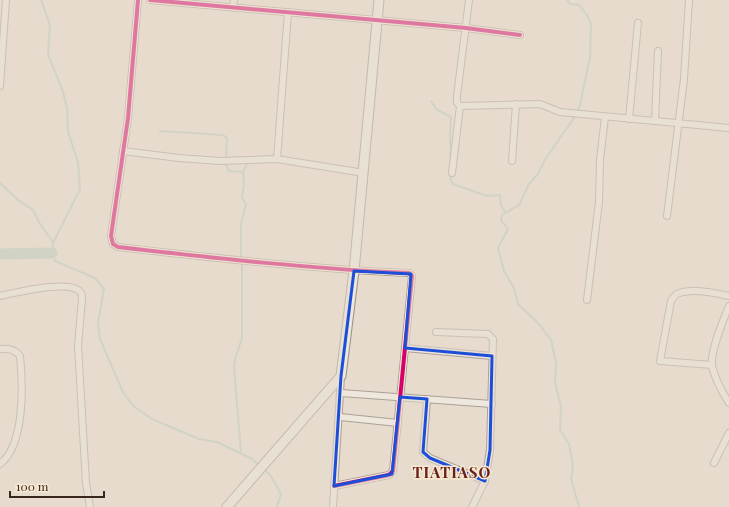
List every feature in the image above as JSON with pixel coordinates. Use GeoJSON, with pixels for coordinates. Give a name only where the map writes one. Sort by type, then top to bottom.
{"type":"FeatureCollection","features":[{"type":"Feature","properties":{"kind":"street"},"geometry":{"type":"LineString","coordinates":[[0,86],[6,0]]}},
{"type":"Feature","properties":{"kind":"street"},"geometry":{"type":"LineString","coordinates":[[138,0],[129,110],[111,241],[118,247],[354,271],[411,274],[392,474],[334,486]]}},
{"type":"Feature","properties":{"kind":"street"},"geometry":{"type":"LineString","coordinates":[[150,0],[201,2],[232,8],[466,28],[520,35]]}},
{"type":"Feature","properties":{"kind":"street"},"geometry":{"type":"LineString","coordinates":[[232,8],[234,0]]}},
{"type":"Feature","properties":{"kind":"street"},"geometry":{"type":"LineString","coordinates":[[333,507],[340,417],[341,376],[364,173],[379,0]]}},
{"type":"Feature","properties":{"kind":"street"},"geometry":{"type":"LineString","coordinates":[[452,173],[460,106],[457,103],[457,96],[469,0]]}},
{"type":"Feature","properties":{"kind":"street"},"geometry":{"type":"LineString","coordinates":[[667,216],[679,123],[689,0]]}},
{"type":"Feature","properties":{"kind":"street"},"geometry":{"type":"LineString","coordinates":[[277,159],[288,12]]}},
{"type":"Feature","properties":{"kind":"street"},"geometry":{"type":"LineString","coordinates":[[629,119],[638,24]]}},
{"type":"Feature","properties":{"kind":"street"},"geometry":{"type":"LineString","coordinates":[[654,121],[658,50]]}},
{"type":"Feature","properties":{"kind":"street"},"geometry":{"type":"LineString","coordinates":[[512,161],[516,104]]}},
{"type":"Feature","properties":{"kind":"street"},"geometry":{"type":"LineString","coordinates":[[460,106],[540,104],[560,112],[729,128]]}},
{"type":"Feature","properties":{"kind":"street"},"geometry":{"type":"LineString","coordinates":[[587,300],[599,202],[600,160],[605,117]]}},
{"type":"Feature","properties":{"kind":"street"},"geometry":{"type":"LineString","coordinates":[[123,151],[179,158],[220,161],[277,159],[364,173]]}},
{"type":"Feature","properties":{"kind":"street"},"geometry":{"type":"LineString","coordinates":[[0,296],[66,286],[76,289],[81,293],[82,299],[78,346],[86,483],[90,507]]}},
{"type":"Feature","properties":{"kind":"street"},"geometry":{"type":"LineString","coordinates":[[712,366],[660,361],[671,301],[677,294],[687,292],[715,293],[729,296]]}},
{"type":"Feature","properties":{"kind":"street"},"geometry":{"type":"LineString","coordinates":[[729,306],[722,321],[712,366],[721,391],[729,403]]}},
{"type":"Feature","properties":{"kind":"street"},"geometry":{"type":"LineString","coordinates":[[436,332],[488,334],[492,339],[490,450],[485,481],[472,507]]}},
{"type":"Feature","properties":{"kind":"street"},"geometry":{"type":"LineString","coordinates":[[0,349],[8,348],[17,352],[20,356],[23,387],[14,447],[0,464]]}},
{"type":"Feature","properties":{"kind":"street"},"geometry":{"type":"LineString","coordinates":[[405,348],[492,356]]}},
{"type":"Feature","properties":{"kind":"street"},"geometry":{"type":"LineString","coordinates":[[227,507],[341,376]]}},
{"type":"Feature","properties":{"kind":"street"},"geometry":{"type":"LineString","coordinates":[[341,393],[492,404]]}},
{"type":"Feature","properties":{"kind":"street"},"geometry":{"type":"LineString","coordinates":[[427,399],[423,452],[430,458],[485,481]]}},
{"type":"Feature","properties":{"kind":"street"},"geometry":{"type":"LineString","coordinates":[[340,417],[398,423]]}},
{"type":"Feature","properties":{"kind":"street"},"geometry":{"type":"LineString","coordinates":[[714,463],[729,433]]}},
{"type":"Feature","properties":{"kind":"highlighted area"},"geometry":{"type":"Polygon","coordinates":[[[354,271],[411,274],[405,348],[492,356],[490,450],[485,481],[430,458],[423,452],[427,399],[400,397],[392,474],[334,486],[341,376],[354,271]]]}},
{"type":"Feature","properties":{"kind":"waterway"},"geometry":{"type":"LineString","coordinates":[[41,0],[50,25],[48,54],[63,92],[67,108],[68,132],[78,162],[80,189],[53,243],[52,253],[55,261],[95,278],[104,289],[98,323],[100,339],[123,392],[133,406],[152,419],[199,439],[217,442],[252,459],[260,466]]}},
{"type":"Feature","properties":{"kind":"waterway"},"geometry":{"type":"LineString","coordinates":[[567,0],[570,4],[579,5],[587,15],[591,24],[590,57],[580,105],[574,118],[546,158],[538,174],[529,184],[519,205],[502,215],[501,220],[508,229],[498,248],[504,271],[514,288],[518,304],[539,324],[551,340],[556,362],[555,383],[561,406],[560,430],[569,444],[573,466],[571,479],[579,507]]}},
{"type":"Feature","properties":{"kind":"waterway"},"geometry":{"type":"LineString","coordinates":[[431,101],[436,109],[451,117],[451,161]]}},
{"type":"Feature","properties":{"kind":"waterway"},"geometry":{"type":"LineString","coordinates":[[160,131],[223,135],[227,138],[226,159]]}},
{"type":"Feature","properties":{"kind":"waterway"},"geometry":{"type":"LineString","coordinates":[[241,257],[241,224],[246,204],[242,198],[244,183],[243,172],[248,162]]}},
{"type":"Feature","properties":{"kind":"waterway"},"geometry":{"type":"LineString","coordinates":[[226,164],[229,171],[243,172]]}},
{"type":"Feature","properties":{"kind":"waterway"},"geometry":{"type":"LineString","coordinates":[[450,173],[453,184],[487,196],[500,195],[501,205],[505,212]]}},
{"type":"Feature","properties":{"kind":"waterway"},"geometry":{"type":"LineString","coordinates":[[0,183],[18,200],[33,210],[40,224],[53,242]]}},
{"type":"Feature","properties":{"kind":"waterway"},"geometry":{"type":"LineString","coordinates":[[0,254],[52,253]]}},
{"type":"Feature","properties":{"kind":"waterway"},"geometry":{"type":"LineString","coordinates":[[241,453],[234,367],[242,338],[242,263]]}},
{"type":"Feature","properties":{"kind":"waterway"},"geometry":{"type":"LineString","coordinates":[[264,469],[271,476],[281,494],[277,507]]}},
{"type":"Feature","properties":{"kind":"cycle path"},"geometry":{"type":"LineString","coordinates":[[138,0],[128,118],[111,236],[113,244],[118,247],[263,263],[409,273],[412,276],[393,471],[389,475],[334,486]]}},
{"type":"Feature","properties":{"kind":"cycle path"},"geometry":{"type":"LineString","coordinates":[[150,0],[466,28],[520,35]]}},
{"type":"Feature","properties":{"kind":"district","name":"TIATIASO"},"geometry":{"type":"Point","coordinates":[452,472]}}]}
